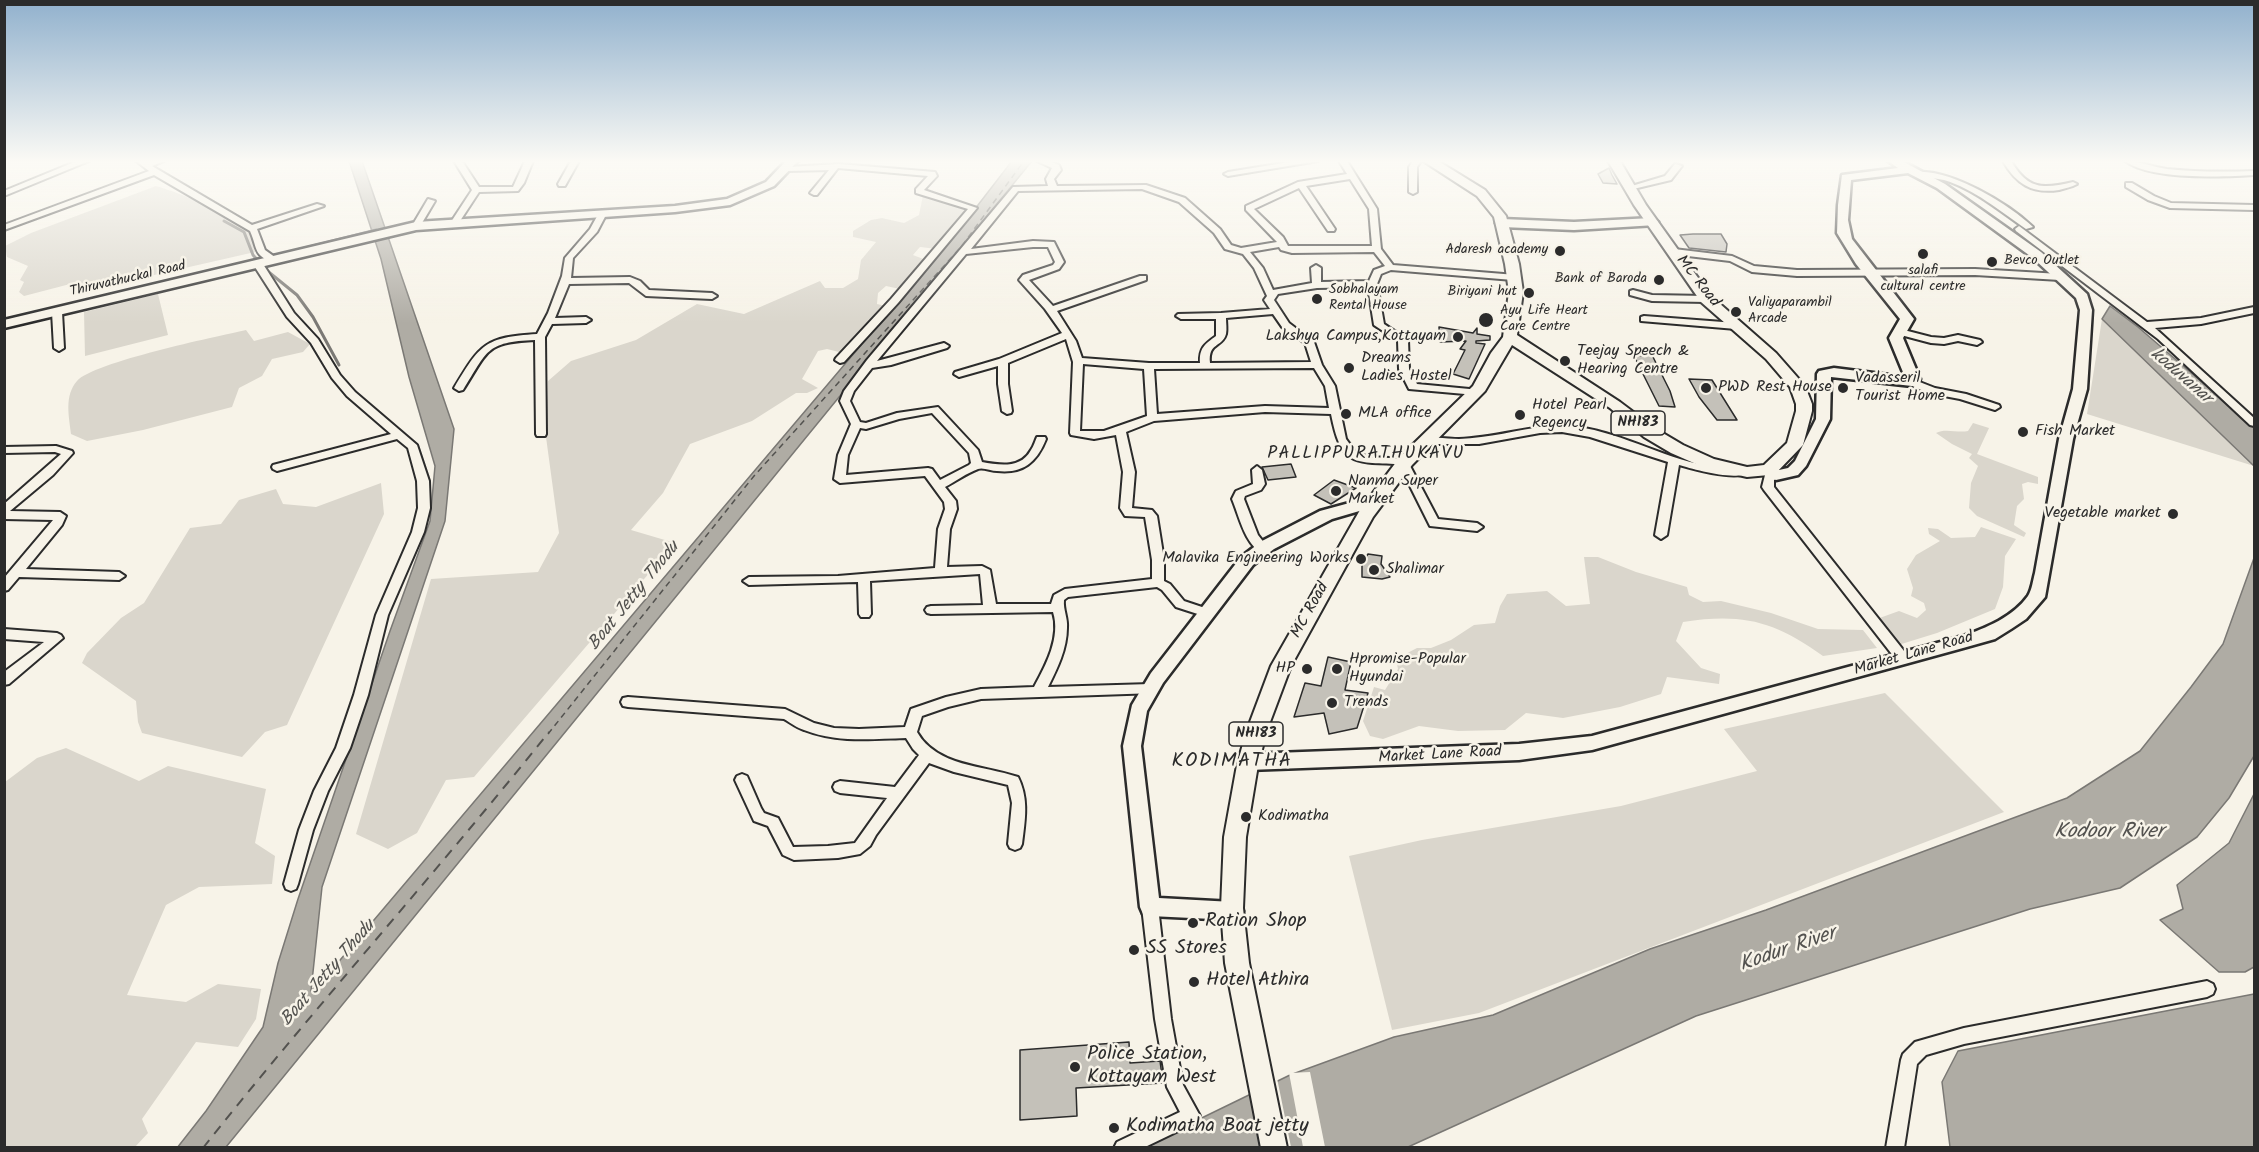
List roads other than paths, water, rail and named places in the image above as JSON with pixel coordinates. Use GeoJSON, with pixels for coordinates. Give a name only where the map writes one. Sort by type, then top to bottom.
{"type":"FeatureCollection","features":[{"type":"Feature","properties":{"kind":"highway","name":"MC Road"},"geometry":{"type":"LineString","coordinates":[[1274,1148],[1238,970],[1233,911],[1237,828],[1248,762],[1266,703],[1281,666],[1375,501],[1405,463],[1476,392],[1510,337],[1516,300],[1502,223],[1498,215]]}},
{"type":"Feature","properties":{"kind":"highway","name":"MC Road"},"geometry":{"type":"LineString","coordinates":[[1647,215],[1706,299],[1790,375],[1797,386],[1804,404],[1802,422],[1795,445],[1773,472]]}},
{"type":"Feature","properties":{"kind":"highway"},"geometry":{"type":"LineString","coordinates":[[1510,337],[1538,356]]}},
{"type":"Feature","properties":{"kind":"highway","name":"NH183"},"geometry":{"type":"LineString","coordinates":[[1498,353],[1511,351],[1538,356],[1615,405],[1650,433],[1677,449],[1708,463],[1747,472],[1773,472]]}},
{"type":"Feature","properties":{"kind":"main road"},"geometry":{"type":"LineString","coordinates":[[416,225],[574,215]]}},
{"type":"Feature","properties":{"kind":"main road"},"geometry":{"type":"LineString","coordinates":[[1773,472],[1792,472],[1801,463],[1823,419],[1824,374],[1834,372],[1912,382],[1913,379],[1896,338],[1907,319],[1846,244],[1843,234],[1844,215]]}},
{"type":"Feature","properties":{"kind":"main road","name":"Market Lane Road"},"geometry":{"type":"LineString","coordinates":[[1248,762],[1519,752],[1592,743],[1989,634],[2020,615],[2037,597],[2043,573],[2066,439],[2079,389],[2086,316],[2082,297],[2012,230],[1987,215]]}},
{"type":"Feature","properties":{"kind":"main road"},"geometry":{"type":"LineString","coordinates":[[1502,223],[1574,226],[1652,222]]}},
{"type":"Feature","properties":{"kind":"main road","name":"Thiruvathuckal Road"},"geometry":{"type":"LineString","coordinates":[[4,324],[416,225]]}},
{"type":"Feature","properties":{"kind":"main road"},"geometry":{"type":"LineString","coordinates":[[1233,911],[1150,908],[1132,746],[1138,710],[1246,561],[1263,549],[1326,515],[1375,501]]}},
{"type":"Feature","properties":{"kind":"street"},"geometry":{"type":"LineString","coordinates":[[4,228],[40,215]]}},
{"type":"Feature","properties":{"kind":"street"},"geometry":{"type":"LineString","coordinates":[[228,215],[251,228],[257,235],[258,250],[290,315],[315,340],[351,394],[413,447],[423,481],[424,508],[411,550],[382,615],[361,695],[343,748],[321,791],[306,830],[291,884]]}},
{"type":"Feature","properties":{"kind":"street"},"geometry":{"type":"LineString","coordinates":[[251,228],[295,215]]}},
{"type":"Feature","properties":{"kind":"street"},"geometry":{"type":"LineString","coordinates":[[416,225],[422,215]]}},
{"type":"Feature","properties":{"kind":"street"},"geometry":{"type":"LineString","coordinates":[[455,222],[460,215]]}},
{"type":"Feature","properties":{"kind":"street"},"geometry":{"type":"LineString","coordinates":[[542,434],[539,383],[540,337],[567,276],[569,258],[594,230],[602,215]]}},
{"type":"Feature","properties":{"kind":"street"},"geometry":{"type":"LineString","coordinates":[[840,360],[900,297],[903,288],[967,215]]}},
{"type":"Feature","properties":{"kind":"street"},"geometry":{"type":"LineString","coordinates":[[941,573],[944,529],[951,509],[950,501],[928,472],[840,479],[843,455],[856,424],[845,401],[849,391],[870,364],[995,215]]}},
{"type":"Feature","properties":{"kind":"street"},"geometry":{"type":"LineString","coordinates":[[1198,215],[1216,231],[1227,247],[1244,250],[1281,244]]}},
{"type":"Feature","properties":{"kind":"street"},"geometry":{"type":"LineString","coordinates":[[1256,215],[1280,239],[1284,248],[1292,250],[1377,249]]}},
{"type":"Feature","properties":{"kind":"street"},"geometry":{"type":"LineString","coordinates":[[1322,215],[1331,229]]}},
{"type":"Feature","properties":{"kind":"street"},"geometry":{"type":"LineString","coordinates":[[1374,215],[1377,249],[1390,267]]}},
{"type":"Feature","properties":{"kind":"street"},"geometry":{"type":"LineString","coordinates":[[2011,215],[2029,227],[2012,230]]}},
{"type":"Feature","properties":{"kind":"street"},"geometry":{"type":"LineString","coordinates":[[2012,230],[2146,325],[2254,423]]}},
{"type":"Feature","properties":{"kind":"street"},"geometry":{"type":"LineString","coordinates":[[964,252],[1051,244],[1060,262],[1056,267],[1026,277],[1024,280],[1040,296],[1074,345],[1078,361],[1075,433],[1084,435],[1120,429],[1152,418],[1265,409],[1334,411]]}},
{"type":"Feature","properties":{"kind":"street"},"geometry":{"type":"LineString","coordinates":[[1244,250],[1258,268],[1271,295]]}},
{"type":"Feature","properties":{"kind":"street"},"geometry":{"type":"LineString","coordinates":[[1674,252],[1732,259],[1752,269],[1797,273],[1975,272],[2060,277]]}},
{"type":"Feature","properties":{"kind":"street"},"geometry":{"type":"LineString","coordinates":[[1476,392],[1413,387],[1404,369],[1403,340],[1379,325],[1372,284],[1377,272],[1390,267],[1513,277]]}},
{"type":"Feature","properties":{"kind":"street"},"geometry":{"type":"LineString","coordinates":[[1316,268],[1317,285]]}},
{"type":"Feature","properties":{"kind":"street"},"geometry":{"type":"LineString","coordinates":[[1050,310],[1143,278]]}},
{"type":"Feature","properties":{"kind":"street"},"geometry":{"type":"LineString","coordinates":[[564,281],[630,280],[637,283],[646,293],[712,296]]}},
{"type":"Feature","properties":{"kind":"street"},"geometry":{"type":"LineString","coordinates":[[1372,284],[1317,285],[1275,292],[1269,300],[1285,325],[1309,342],[1317,365],[1330,386],[1341,439],[1350,452],[1369,460],[1405,463],[1434,523],[1477,527]]}},
{"type":"Feature","properties":{"kind":"street"},"geometry":{"type":"LineString","coordinates":[[1633,293],[1652,298],[1706,299]]}},
{"type":"Feature","properties":{"kind":"street"},"geometry":{"type":"LineString","coordinates":[[2146,325],[2181,324],[2254,310]]}},
{"type":"Feature","properties":{"kind":"street"},"geometry":{"type":"LineString","coordinates":[[1181,316],[1221,316],[1276,311]]}},
{"type":"Feature","properties":{"kind":"street"},"geometry":{"type":"LineString","coordinates":[[57,312],[59,348]]}},
{"type":"Feature","properties":{"kind":"street"},"geometry":{"type":"LineString","coordinates":[[1205,367],[1204,354],[1209,344],[1218,341],[1222,335],[1221,316]]}},
{"type":"Feature","properties":{"kind":"street"},"geometry":{"type":"LineString","coordinates":[[1644,319],[1736,326]]}},
{"type":"Feature","properties":{"kind":"street"},"geometry":{"type":"LineString","coordinates":[[549,321],[586,320]]}},
{"type":"Feature","properties":{"kind":"street"},"geometry":{"type":"LineString","coordinates":[[1900,332],[1931,340],[1944,341],[1958,338],[1977,342]]}},
{"type":"Feature","properties":{"kind":"street"},"geometry":{"type":"LineString","coordinates":[[959,374],[1004,361],[1067,335]]}},
{"type":"Feature","properties":{"kind":"street"},"geometry":{"type":"LineString","coordinates":[[459,388],[481,353],[490,344],[513,338],[540,337]]}},
{"type":"Feature","properties":{"kind":"street"},"geometry":{"type":"LineString","coordinates":[[870,364],[887,363],[944,346]]}},
{"type":"Feature","properties":{"kind":"street"},"geometry":{"type":"LineString","coordinates":[[1004,361],[1003,384],[1007,411]]}},
{"type":"Feature","properties":{"kind":"street"},"geometry":{"type":"LineString","coordinates":[[1078,361],[1205,367],[1317,365]]}},
{"type":"Feature","properties":{"kind":"street"},"geometry":{"type":"LineString","coordinates":[[1149,366],[1152,418]]}},
{"type":"Feature","properties":{"kind":"street"},"geometry":{"type":"LineString","coordinates":[[1912,382],[1932,391],[1962,396],[1995,407]]}},
{"type":"Feature","properties":{"kind":"street"},"geometry":{"type":"LineString","coordinates":[[856,424],[866,426],[897,416],[934,409],[974,452],[977,464]]}},
{"type":"Feature","properties":{"kind":"street"},"geometry":{"type":"LineString","coordinates":[[1428,441],[1466,443],[1550,428],[1569,428],[1621,440],[1702,468],[1726,472],[1747,472]]}},
{"type":"Feature","properties":{"kind":"street"},"geometry":{"type":"LineString","coordinates":[[1120,429],[1129,472],[1126,508],[1129,513],[1148,513],[1151,516],[1158,560],[1158,583]]}},
{"type":"Feature","properties":{"kind":"street"},"geometry":{"type":"LineString","coordinates":[[277,466],[400,435]]}},
{"type":"Feature","properties":{"kind":"street"},"geometry":{"type":"LineString","coordinates":[[939,485],[977,464],[1009,469],[1019,467],[1033,458],[1041,439]]}},
{"type":"Feature","properties":{"kind":"street"},"geometry":{"type":"LineString","coordinates":[[4,450],[56,449],[68,453],[4,510]]}},
{"type":"Feature","properties":{"kind":"street"},"geometry":{"type":"LineString","coordinates":[[1661,535],[1674,460]]}},
{"type":"Feature","properties":{"kind":"street"},"geometry":{"type":"LineString","coordinates":[[1257,470],[1259,484],[1240,494],[1238,499],[1253,537],[1263,549]]}},
{"type":"Feature","properties":{"kind":"street"},"geometry":{"type":"LineString","coordinates":[[1773,472],[1769,478],[1768,487],[1903,659]]}},
{"type":"Feature","properties":{"kind":"street"},"geometry":{"type":"LineString","coordinates":[[4,515],[60,516],[58,522],[4,587]]}},
{"type":"Feature","properties":{"kind":"street"},"geometry":{"type":"LineString","coordinates":[[749,580],[864,578],[897,574],[985,571],[990,609]]}},
{"type":"Feature","properties":{"kind":"street"},"geometry":{"type":"LineString","coordinates":[[16,573],[119,576]]}},
{"type":"Feature","properties":{"kind":"street"},"geometry":{"type":"LineString","coordinates":[[864,578],[865,614]]}},
{"type":"Feature","properties":{"kind":"street"},"geometry":{"type":"LineString","coordinates":[[1038,693],[1052,666],[1062,622],[1057,606],[1058,598],[1065,594],[1158,583],[1166,587],[1180,604],[1207,613]]}},
{"type":"Feature","properties":{"kind":"street"},"geometry":{"type":"LineString","coordinates":[[931,610],[1057,606]]}},
{"type":"Feature","properties":{"kind":"street"},"geometry":{"type":"LineString","coordinates":[[4,634],[57,638],[4,680]]}},
{"type":"Feature","properties":{"kind":"street"},"geometry":{"type":"LineString","coordinates":[[1015,844],[1019,796],[1013,781],[941,763],[927,755],[918,746],[910,732],[916,713],[926,708],[981,694],[1151,689]]}},
{"type":"Feature","properties":{"kind":"street"},"geometry":{"type":"LineString","coordinates":[[627,702],[785,714],[797,718],[808,726],[839,733],[910,732]]}},
{"type":"Feature","properties":{"kind":"street"},"geometry":{"type":"LineString","coordinates":[[742,780],[754,812],[759,817],[772,822],[788,850],[794,854],[859,848],[927,755]]}},
{"type":"Feature","properties":{"kind":"street"},"geometry":{"type":"LineString","coordinates":[[840,787],[898,793]]}},
{"type":"Feature","properties":{"kind":"street"},"geometry":{"type":"LineString","coordinates":[[1123,1148],[1191,1116],[1175,1087],[1163,1019],[1150,908]]}},
{"type":"Feature","properties":{"kind":"street"},"geometry":{"type":"LineString","coordinates":[[1895,1148],[1909,1060],[1921,1048],[1964,1036],[2207,989]]}},
{"type":"Feature","properties":{"kind":"water","name":"Boat Jetty Thodu"},"geometry":{"type":"Polygon","coordinates":[[[367,215],[380,215],[454,429],[445,521],[322,887],[311,991],[335,966],[970,215],[988,215],[226,1147],[177,1148],[206,1111],[263,1027],[278,963],[298,899],[430,521],[435,466],[409,377],[381,259],[367,215]]]}},
{"type":"Feature","properties":{"kind":"water","name":"koduvanar"},"geometry":{"type":"Polygon","coordinates":[[[2110,306],[2138,327],[2254,427],[2254,466],[2102,319],[2110,306]]]}},
{"type":"Feature","properties":{"kind":"water"},"geometry":{"type":"Polygon","coordinates":[[[2254,558],[2254,756],[2229,798],[2197,837],[2120,888],[2030,909],[1696,1016],[1408,1147],[1140,1148],[1290,1075],[1394,1037],[1493,1015],[1650,949],[1766,910],[2067,798],[2140,751],[2191,687],[2223,644],[2254,558]]]}},
{"type":"Feature","properties":{"kind":"water"},"geometry":{"type":"Polygon","coordinates":[[[2254,794],[2254,967],[2245,972],[2219,972],[2160,920],[2183,909],[2177,885],[2229,843],[2254,794]]]}},
{"type":"Feature","properties":{"kind":"water"},"geometry":{"type":"Polygon","coordinates":[[[2254,994],[2254,1147],[1950,1147],[1942,1082],[1958,1051],[2254,994]]]}},
{"type":"Feature","properties":{"kind":"waterway"},"geometry":{"type":"LineString","coordinates":[[224,221],[244,232],[253,255],[260,263]]}},
{"type":"Feature","properties":{"kind":"waterway"},"geometry":{"type":"LineString","coordinates":[[273,256],[376,230]]}},
{"type":"Feature","properties":{"kind":"waterway"},"geometry":{"type":"LineString","coordinates":[[265,269],[297,295],[313,317],[339,365]]}},
{"type":"Feature","properties":{"kind":"place","name":"Adaresh academy"},"geometry":{"type":"Point","coordinates":[1560,251]}},
{"type":"Feature","properties":{"kind":"place","name":"salafi cultural centre"},"geometry":{"type":"Point","coordinates":[1923,254]}},
{"type":"Feature","properties":{"kind":"place","name":"Bevco Outlet"},"geometry":{"type":"Point","coordinates":[1992,262]}},
{"type":"Feature","properties":{"kind":"place","name":"Bank of Baroda"},"geometry":{"type":"Point","coordinates":[1659,280]}},
{"type":"Feature","properties":{"kind":"place","name":"Biriyani hut"},"geometry":{"type":"Point","coordinates":[1529,293]}},
{"type":"Feature","properties":{"kind":"place","name":"Sobhalayam Rental House"},"geometry":{"type":"Point","coordinates":[1317,299]}},
{"type":"Feature","properties":{"kind":"place","name":"Valiyaparambil Arcade"},"geometry":{"type":"Point","coordinates":[1736,312]}},
{"type":"Feature","properties":{"kind":"place","name":"Ayu Life Heart Care Centre"},"geometry":{"type":"Point","coordinates":[1486,320]}},
{"type":"Feature","properties":{"kind":"place","name":"Lakshya Campus,Kottayam"},"geometry":{"type":"Point","coordinates":[1458,337]}},
{"type":"Feature","properties":{"kind":"place","name":"Teejay Speech & Hearing Centre"},"geometry":{"type":"Point","coordinates":[1565,361]}},
{"type":"Feature","properties":{"kind":"place","name":"Dreams Ladies Hostel"},"geometry":{"type":"Point","coordinates":[1349,368]}},
{"type":"Feature","properties":{"kind":"place","name":"PWD Rest House"},"geometry":{"type":"Point","coordinates":[1706,388]}},
{"type":"Feature","properties":{"kind":"place","name":"Vadasseril Tourist Home"},"geometry":{"type":"Point","coordinates":[1843,388]}},
{"type":"Feature","properties":{"kind":"place","name":"MLA office"},"geometry":{"type":"Point","coordinates":[1346,414]}},
{"type":"Feature","properties":{"kind":"place","name":"Hotel Pearl Regency"},"geometry":{"type":"Point","coordinates":[1520,415]}},
{"type":"Feature","properties":{"kind":"place","name":"Fish Market"},"geometry":{"type":"Point","coordinates":[2023,432]}},
{"type":"Feature","properties":{"kind":"place","name":"Nanma Super Market"},"geometry":{"type":"Point","coordinates":[1336,491]}},
{"type":"Feature","properties":{"kind":"place","name":"Vegetable market"},"geometry":{"type":"Point","coordinates":[2173,514]}},
{"type":"Feature","properties":{"kind":"place","name":"Malavika Engineering Works"},"geometry":{"type":"Point","coordinates":[1361,559]}},
{"type":"Feature","properties":{"kind":"place","name":"Shalimar"},"geometry":{"type":"Point","coordinates":[1374,570]}},
{"type":"Feature","properties":{"kind":"place","name":"HP"},"geometry":{"type":"Point","coordinates":[1307,669]}},
{"type":"Feature","properties":{"kind":"place","name":"Hpromise-Popular Hyundai"},"geometry":{"type":"Point","coordinates":[1337,669]}},
{"type":"Feature","properties":{"kind":"place","name":"Trends"},"geometry":{"type":"Point","coordinates":[1332,703]}},
{"type":"Feature","properties":{"kind":"place","name":"Kodimatha"},"geometry":{"type":"Point","coordinates":[1246,817]}},
{"type":"Feature","properties":{"kind":"place","name":"Ration Shop"},"geometry":{"type":"Point","coordinates":[1193,923]}},
{"type":"Feature","properties":{"kind":"place","name":"SS Stores"},"geometry":{"type":"Point","coordinates":[1134,950]}},
{"type":"Feature","properties":{"kind":"place","name":"Hotel Athira"},"geometry":{"type":"Point","coordinates":[1194,982]}},
{"type":"Feature","properties":{"kind":"place","name":"Police Station, Kottayam West"},"geometry":{"type":"Point","coordinates":[1075,1067]}},
{"type":"Feature","properties":{"kind":"place","name":"Kodimatha Boat jetty"},"geometry":{"type":"Point","coordinates":[1114,1128]}},
{"type":"Feature","properties":{"kind":"district","name":"PALLIPPURATHUKAVU"},"geometry":{"type":"Point","coordinates":[1366,455]}},
{"type":"Feature","properties":{"kind":"district","name":"KODIMATHA"},"geometry":{"type":"Point","coordinates":[1232,763]}},
{"type":"Feature","properties":{"kind":"water label","name":"Kodoor River"},"geometry":{"type":"Point","coordinates":[2109,833]}},
{"type":"Feature","properties":{"kind":"water label","name":"Kodur River"},"geometry":{"type":"Point","coordinates":[1788,951]}}]}
